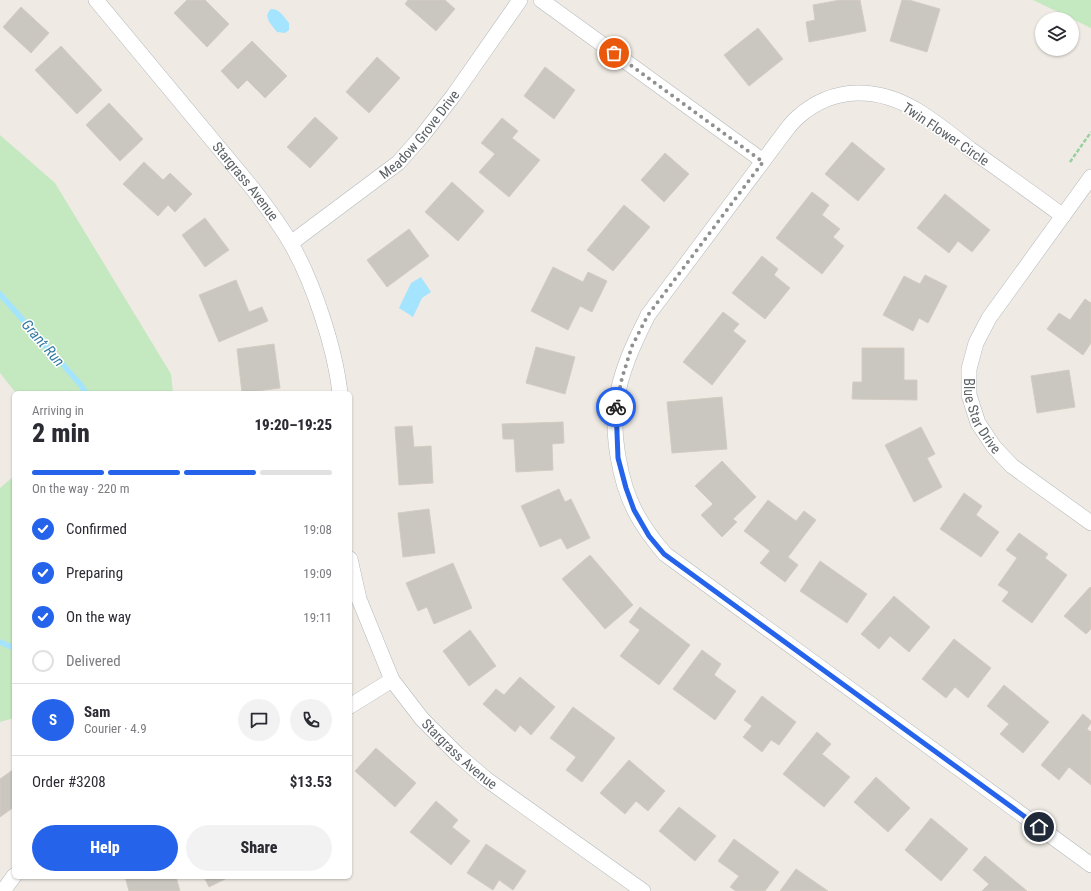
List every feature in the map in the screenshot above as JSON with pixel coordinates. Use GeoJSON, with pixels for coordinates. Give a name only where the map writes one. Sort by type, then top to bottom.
{"type":"FeatureCollection","features":[{"type":"Feature","properties":{"kind":"street","name":"Stargrass Avenue"},"geometry":{"type":"LineString","coordinates":[[96,0],[253,189],[277,221],[291,243],[308,279],[323,320],[338,374],[340,391]]}},
{"type":"Feature","properties":{"kind":"street","name":"Meadow Grove Drive"},"geometry":{"type":"LineString","coordinates":[[291,243],[398,163],[422,136],[453,96],[520,0]]}},
{"type":"Feature","properties":{"kind":"street"},"geometry":{"type":"LineString","coordinates":[[541,0],[763,162]]}},
{"type":"Feature","properties":{"kind":"street","name":"Twin Flower Circle"},"geometry":{"type":"LineString","coordinates":[[1063,216],[918,111],[890,97],[871,93],[850,93],[830,97],[797,117],[648,315],[632,346],[622,378],[616,404],[616,430],[618,458],[634,510],[649,536],[664,554],[1091,865]]}},
{"type":"Feature","properties":{"kind":"street","name":"Blue Star Drive"},"geometry":{"type":"LineString","coordinates":[[1091,177],[989,318],[976,343],[969,369],[969,395],[978,423],[994,446],[1012,466],[1091,523]]}},
{"type":"Feature","properties":{"kind":"street","name":"Stargrass Avenue"},"geometry":{"type":"LineString","coordinates":[[352,568],[359,599],[392,680],[422,719],[458,755],[480,774],[643,891]]}},
{"type":"Feature","properties":{"kind":"street"},"geometry":{"type":"LineString","coordinates":[[352,705],[392,680]]}},
{"type":"Feature","properties":{"kind":"street"},"geometry":{"type":"LineString","coordinates":[[3,891],[12,879]]}},
{"type":"Feature","properties":{"kind":"path"},"geometry":{"type":"LineString","coordinates":[[1070,162],[1091,132]]}},
{"type":"Feature","properties":{"kind":"green space"},"geometry":{"type":"Polygon","coordinates":[[[1033,0],[1091,0],[1091,28],[1079,22],[1079,12],[1058,12],[1033,0]]]}},
{"type":"Feature","properties":{"kind":"green space"},"geometry":{"type":"Polygon","coordinates":[[[0,135],[55,183],[171,374],[173,391],[14,391],[0,373],[0,135]]]}},
{"type":"Feature","properties":{"kind":"green space"},"geometry":{"type":"Polygon","coordinates":[[[12,478],[12,719],[0,722],[0,488],[12,478]]]}},
{"type":"Feature","properties":{"kind":"water"},"geometry":{"type":"Polygon","coordinates":[[[271,9],[277,10],[289,23],[289,30],[285,33],[277,32],[269,21],[267,15],[271,9]]]}},
{"type":"Feature","properties":{"kind":"water"},"geometry":{"type":"Polygon","coordinates":[[[421,277],[431,292],[422,298],[413,317],[399,308],[411,283],[421,277]]]}},
{"type":"Feature","properties":{"kind":"building"},"geometry":{"type":"Polygon","coordinates":[[[187,0],[205,0],[229,24],[207,47],[174,13],[187,0]]]}},
{"type":"Feature","properties":{"kind":"building"},"geometry":{"type":"Polygon","coordinates":[[[408,0],[445,0],[455,9],[436,31],[405,4],[408,0]]]}},
{"type":"Feature","properties":{"kind":"building"},"geometry":{"type":"Polygon","coordinates":[[[840,0],[860,0],[866,31],[809,42],[806,22],[815,20],[813,5],[840,0]]]}},
{"type":"Feature","properties":{"kind":"building"},"geometry":{"type":"Polygon","coordinates":[[[902,0],[909,0],[940,9],[927,52],[890,41],[902,0]]]}},
{"type":"Feature","properties":{"kind":"building"},"geometry":{"type":"Polygon","coordinates":[[[21,7],[49,33],[31,53],[3,27],[21,7]]]}},
{"type":"Feature","properties":{"kind":"building"},"geometry":{"type":"Polygon","coordinates":[[[758,28],[783,59],[749,86],[724,55],[758,28]]]}},
{"type":"Feature","properties":{"kind":"building"},"geometry":{"type":"Polygon","coordinates":[[[252,41],[287,76],[265,98],[247,80],[238,89],[221,71],[252,41]]]}},
{"type":"Feature","properties":{"kind":"building"},"geometry":{"type":"Polygon","coordinates":[[[61,46],[102,90],[77,114],[35,70],[61,46]]]}},
{"type":"Feature","properties":{"kind":"building"},"geometry":{"type":"Polygon","coordinates":[[[377,57],[400,78],[369,113],[346,92],[377,57]]]}},
{"type":"Feature","properties":{"kind":"building"},"geometry":{"type":"Polygon","coordinates":[[[545,67],[575,90],[554,119],[524,96],[545,67]]]}},
{"type":"Feature","properties":{"kind":"building"},"geometry":{"type":"Polygon","coordinates":[[[109,103],[143,139],[120,161],[86,125],[109,103]]]}},
{"type":"Feature","properties":{"kind":"building"},"geometry":{"type":"Polygon","coordinates":[[[315,117],[338,138],[310,168],[287,147],[315,117]]]}},
{"type":"Feature","properties":{"kind":"building"},"geometry":{"type":"Polygon","coordinates":[[[502,118],[518,131],[512,138],[540,160],[509,197],[479,172],[495,154],[481,143],[502,118]]]}},
{"type":"Feature","properties":{"kind":"building"},"geometry":{"type":"Polygon","coordinates":[[[852,142],[885,169],[858,201],[825,174],[852,142]]]}},
{"type":"Feature","properties":{"kind":"building"},"geometry":{"type":"Polygon","coordinates":[[[665,153],[689,174],[664,202],[641,180],[665,153]]]}},
{"type":"Feature","properties":{"kind":"building"},"geometry":{"type":"Polygon","coordinates":[[[144,162],[163,180],[170,173],[192,194],[175,212],[168,205],[158,216],[123,184],[144,162]]]}},
{"type":"Feature","properties":{"kind":"building"},"geometry":{"type":"Polygon","coordinates":[[[452,182],[484,211],[458,241],[425,212],[452,182]]]}},
{"type":"Feature","properties":{"kind":"building"},"geometry":{"type":"Polygon","coordinates":[[[812,192],[829,205],[822,215],[840,229],[833,237],[844,246],[822,274],[776,238],[812,192]]]}},
{"type":"Feature","properties":{"kind":"building"},"geometry":{"type":"Polygon","coordinates":[[[945,194],[990,230],[972,252],[958,241],[949,253],[917,228],[945,194]]]}},
{"type":"Feature","properties":{"kind":"building"},"geometry":{"type":"Polygon","coordinates":[[[624,205],[650,227],[613,271],[587,250],[624,205]]]}},
{"type":"Feature","properties":{"kind":"building"},"geometry":{"type":"Polygon","coordinates":[[[205,218],[229,250],[205,267],[182,235],[205,218]]]}},
{"type":"Feature","properties":{"kind":"building"},"geometry":{"type":"Polygon","coordinates":[[[409,229],[429,256],[387,287],[367,260],[409,229]]]}},
{"type":"Feature","properties":{"kind":"building"},"geometry":{"type":"Polygon","coordinates":[[[762,256],[778,269],[774,275],[790,288],[765,319],[732,293],[762,256]]]}},
{"type":"Feature","properties":{"kind":"building"},"geometry":{"type":"Polygon","coordinates":[[[553,267],[583,282],[588,272],[607,281],[592,312],[580,306],[568,330],[531,311],[553,267]]]}},
{"type":"Feature","properties":{"kind":"building"},"geometry":{"type":"Polygon","coordinates":[[[925,275],[947,286],[928,323],[919,318],[913,331],[883,315],[904,276],[920,284],[925,275]]]}},
{"type":"Feature","properties":{"kind":"building"},"geometry":{"type":"Polygon","coordinates":[[[236,280],[249,312],[262,307],[268,321],[219,342],[199,295],[236,280]]]}},
{"type":"Feature","properties":{"kind":"building"},"geometry":{"type":"Polygon","coordinates":[[[1085,299],[1091,303],[1091,343],[1083,355],[1047,329],[1059,313],[1070,320],[1085,299]]]}},
{"type":"Feature","properties":{"kind":"building"},"geometry":{"type":"Polygon","coordinates":[[[723,312],[739,324],[733,331],[746,341],[712,385],[683,362],[723,312]]]}},
{"type":"Feature","properties":{"kind":"building"},"geometry":{"type":"Polygon","coordinates":[[[274,344],[280,388],[257,391],[242,391],[237,349],[274,344]]]}},
{"type":"Feature","properties":{"kind":"building"},"geometry":{"type":"Polygon","coordinates":[[[536,347],[575,357],[565,394],[526,383],[536,347]]]}},
{"type":"Feature","properties":{"kind":"building"},"geometry":{"type":"Polygon","coordinates":[[[862,348],[904,348],[904,380],[917,380],[917,400],[852,399],[853,382],[862,382],[862,348]]]}},
{"type":"Feature","properties":{"kind":"building"},"geometry":{"type":"Polygon","coordinates":[[[1069,370],[1075,407],[1037,413],[1031,376],[1069,370]]]}},
{"type":"Feature","properties":{"kind":"building"},"geometry":{"type":"Polygon","coordinates":[[[722,397],[727,449],[672,453],[667,402],[722,397]]]}},
{"type":"Feature","properties":{"kind":"building"},"geometry":{"type":"Polygon","coordinates":[[[563,422],[564,443],[552,444],[553,470],[516,472],[514,439],[503,439],[502,424],[563,422]]]}},
{"type":"Feature","properties":{"kind":"building"},"geometry":{"type":"Polygon","coordinates":[[[412,426],[414,447],[431,446],[433,483],[399,485],[395,427],[412,426]]]}},
{"type":"Feature","properties":{"kind":"building"},"geometry":{"type":"Polygon","coordinates":[[[921,427],[935,454],[927,458],[942,487],[914,502],[885,445],[921,427]]]}},
{"type":"Feature","properties":{"kind":"building"},"geometry":{"type":"Polygon","coordinates":[[[722,461],[756,497],[733,519],[737,522],[722,537],[701,515],[713,504],[695,486],[722,461]]]}},
{"type":"Feature","properties":{"kind":"building"},"geometry":{"type":"Polygon","coordinates":[[[559,489],[565,502],[571,499],[590,538],[567,549],[561,538],[540,547],[521,506],[559,489]]]}},
{"type":"Feature","properties":{"kind":"building"},"geometry":{"type":"Polygon","coordinates":[[[964,493],[982,506],[976,515],[999,532],[981,557],[940,529],[964,493]]]}},
{"type":"Feature","properties":{"kind":"building"},"geometry":{"type":"Polygon","coordinates":[[[768,500],[796,521],[804,511],[816,520],[788,557],[798,565],[785,582],[760,563],[770,551],[744,531],[768,500]]]}},
{"type":"Feature","properties":{"kind":"building"},"geometry":{"type":"Polygon","coordinates":[[[429,509],[435,553],[403,557],[398,513],[429,509]]]}},
{"type":"Feature","properties":{"kind":"building"},"geometry":{"type":"Polygon","coordinates":[[[1019,533],[1048,554],[1045,558],[1067,575],[1032,623],[1002,601],[1009,592],[998,585],[1017,558],[1006,550],[1019,533]]]}},
{"type":"Feature","properties":{"kind":"building"},"geometry":{"type":"Polygon","coordinates":[[[590,555],[633,605],[605,629],[562,579],[590,555]]]}},
{"type":"Feature","properties":{"kind":"building"},"geometry":{"type":"Polygon","coordinates":[[[820,561],[867,594],[847,623],[800,591],[820,561]]]}},
{"type":"Feature","properties":{"kind":"building"},"geometry":{"type":"Polygon","coordinates":[[[453,563],[472,608],[434,624],[427,607],[418,611],[406,583],[453,563]]]}},
{"type":"Feature","properties":{"kind":"building"},"geometry":{"type":"Polygon","coordinates":[[[1090,587],[1091,629],[1086,634],[1064,616],[1090,587]]]}},
{"type":"Feature","properties":{"kind":"building"},"geometry":{"type":"Polygon","coordinates":[[[894,596],[930,627],[909,652],[890,636],[879,649],[861,634],[894,596]]]}},
{"type":"Feature","properties":{"kind":"building"},"geometry":{"type":"Polygon","coordinates":[[[640,607],[690,645],[659,685],[620,656],[640,630],[629,622],[640,607]]]}},
{"type":"Feature","properties":{"kind":"building"},"geometry":{"type":"Polygon","coordinates":[[[470,630],[496,666],[469,686],[443,651],[470,630]]]}},
{"type":"Feature","properties":{"kind":"building"},"geometry":{"type":"Polygon","coordinates":[[[954,639],[991,668],[968,698],[955,687],[946,698],[922,679],[954,639]]]}},
{"type":"Feature","properties":{"kind":"building"},"geometry":{"type":"Polygon","coordinates":[[[702,650],[721,664],[714,675],[736,691],[715,720],[673,689],[702,650]]]}},
{"type":"Feature","properties":{"kind":"building"},"geometry":{"type":"Polygon","coordinates":[[[520,677],[555,707],[531,735],[520,725],[515,732],[483,704],[496,689],[504,695],[520,677]]]}},
{"type":"Feature","properties":{"kind":"building"},"geometry":{"type":"Polygon","coordinates":[[[1004,685],[1049,722],[1023,753],[1000,734],[1009,724],[987,706],[1004,685]]]}},
{"type":"Feature","properties":{"kind":"building"},"geometry":{"type":"Polygon","coordinates":[[[762,696],[796,722],[779,745],[771,740],[762,752],[743,737],[752,726],[744,720],[762,696]]]}},
{"type":"Feature","properties":{"kind":"building"},"geometry":{"type":"Polygon","coordinates":[[[573,707],[615,738],[582,782],[566,770],[576,757],[550,738],[573,707]]]}},
{"type":"Feature","properties":{"kind":"building"},"geometry":{"type":"Polygon","coordinates":[[[1083,714],[1091,721],[1087,729],[1091,732],[1091,785],[1069,767],[1059,780],[1041,765],[1083,714]]]}},
{"type":"Feature","properties":{"kind":"building"},"geometry":{"type":"Polygon","coordinates":[[[817,732],[831,744],[822,754],[850,777],[824,807],[783,774],[817,732]]]}},
{"type":"Feature","properties":{"kind":"building"},"geometry":{"type":"Polygon","coordinates":[[[376,748],[416,783],[395,807],[355,771],[376,748]]]}},
{"type":"Feature","properties":{"kind":"building"},"geometry":{"type":"Polygon","coordinates":[[[629,760],[665,791],[648,811],[636,801],[625,814],[600,793],[629,760]]]}},
{"type":"Feature","properties":{"kind":"building"},"geometry":{"type":"Polygon","coordinates":[[[12,770],[12,808],[0,817],[0,779],[12,770]]]}},
{"type":"Feature","properties":{"kind":"building"},"geometry":{"type":"Polygon","coordinates":[[[876,777],[910,808],[888,832],[854,802],[876,777]]]}},
{"type":"Feature","properties":{"kind":"building"},"geometry":{"type":"Polygon","coordinates":[[[436,801],[458,820],[452,827],[470,841],[451,865],[410,832],[436,801]]]}},
{"type":"Feature","properties":{"kind":"building"},"geometry":{"type":"Polygon","coordinates":[[[679,807],[716,836],[695,861],[659,831],[679,807]]]}},
{"type":"Feature","properties":{"kind":"building"},"geometry":{"type":"Polygon","coordinates":[[[931,818],[968,849],[941,881],[905,850],[931,818]]]}},
{"type":"Feature","properties":{"kind":"building"},"geometry":{"type":"Polygon","coordinates":[[[734,839],[779,872],[765,891],[736,891],[730,887],[739,876],[718,861],[734,839]]]}},
{"type":"Feature","properties":{"kind":"building"},"geometry":{"type":"Polygon","coordinates":[[[486,844],[526,871],[513,890],[499,880],[493,890],[467,873],[486,844]]]}},
{"type":"Feature","properties":{"kind":"building"},"geometry":{"type":"Polygon","coordinates":[[[985,856],[1027,891],[982,891],[989,884],[973,870],[985,856]]]}},
{"type":"Feature","properties":{"kind":"building"},"geometry":{"type":"Polygon","coordinates":[[[796,869],[828,891],[780,891],[796,869]]]}},
{"type":"Feature","properties":{"kind":"building"},"geometry":{"type":"Polygon","coordinates":[[[126,879],[177,879],[180,891],[129,891],[126,879]]]}},
{"type":"Feature","properties":{"kind":"building"},"geometry":{"type":"Polygon","coordinates":[[[205,879],[225,879],[209,887],[205,879]]]}},
{"type":"Feature","properties":{"kind":"waterway","name":"Grant Run"},"geometry":{"type":"LineString","coordinates":[[0,294],[85,391]]}},
{"type":"Feature","properties":{"kind":"waterway","name":"Grant Run"},"geometry":{"type":"LineString","coordinates":[[0,642],[12,647]]}},
{"type":"Feature","properties":{"kind":"way so far"},"geometry":{"type":"LineString","coordinates":[[614,53],[763,162],[648,315],[632,346],[622,378],[616,407]]}},
{"type":"Feature","properties":{"kind":"route"},"geometry":{"type":"LineString","coordinates":[[616,407],[618,458],[626,488],[634,510],[649,536],[664,554],[1039,827]]}}]}
